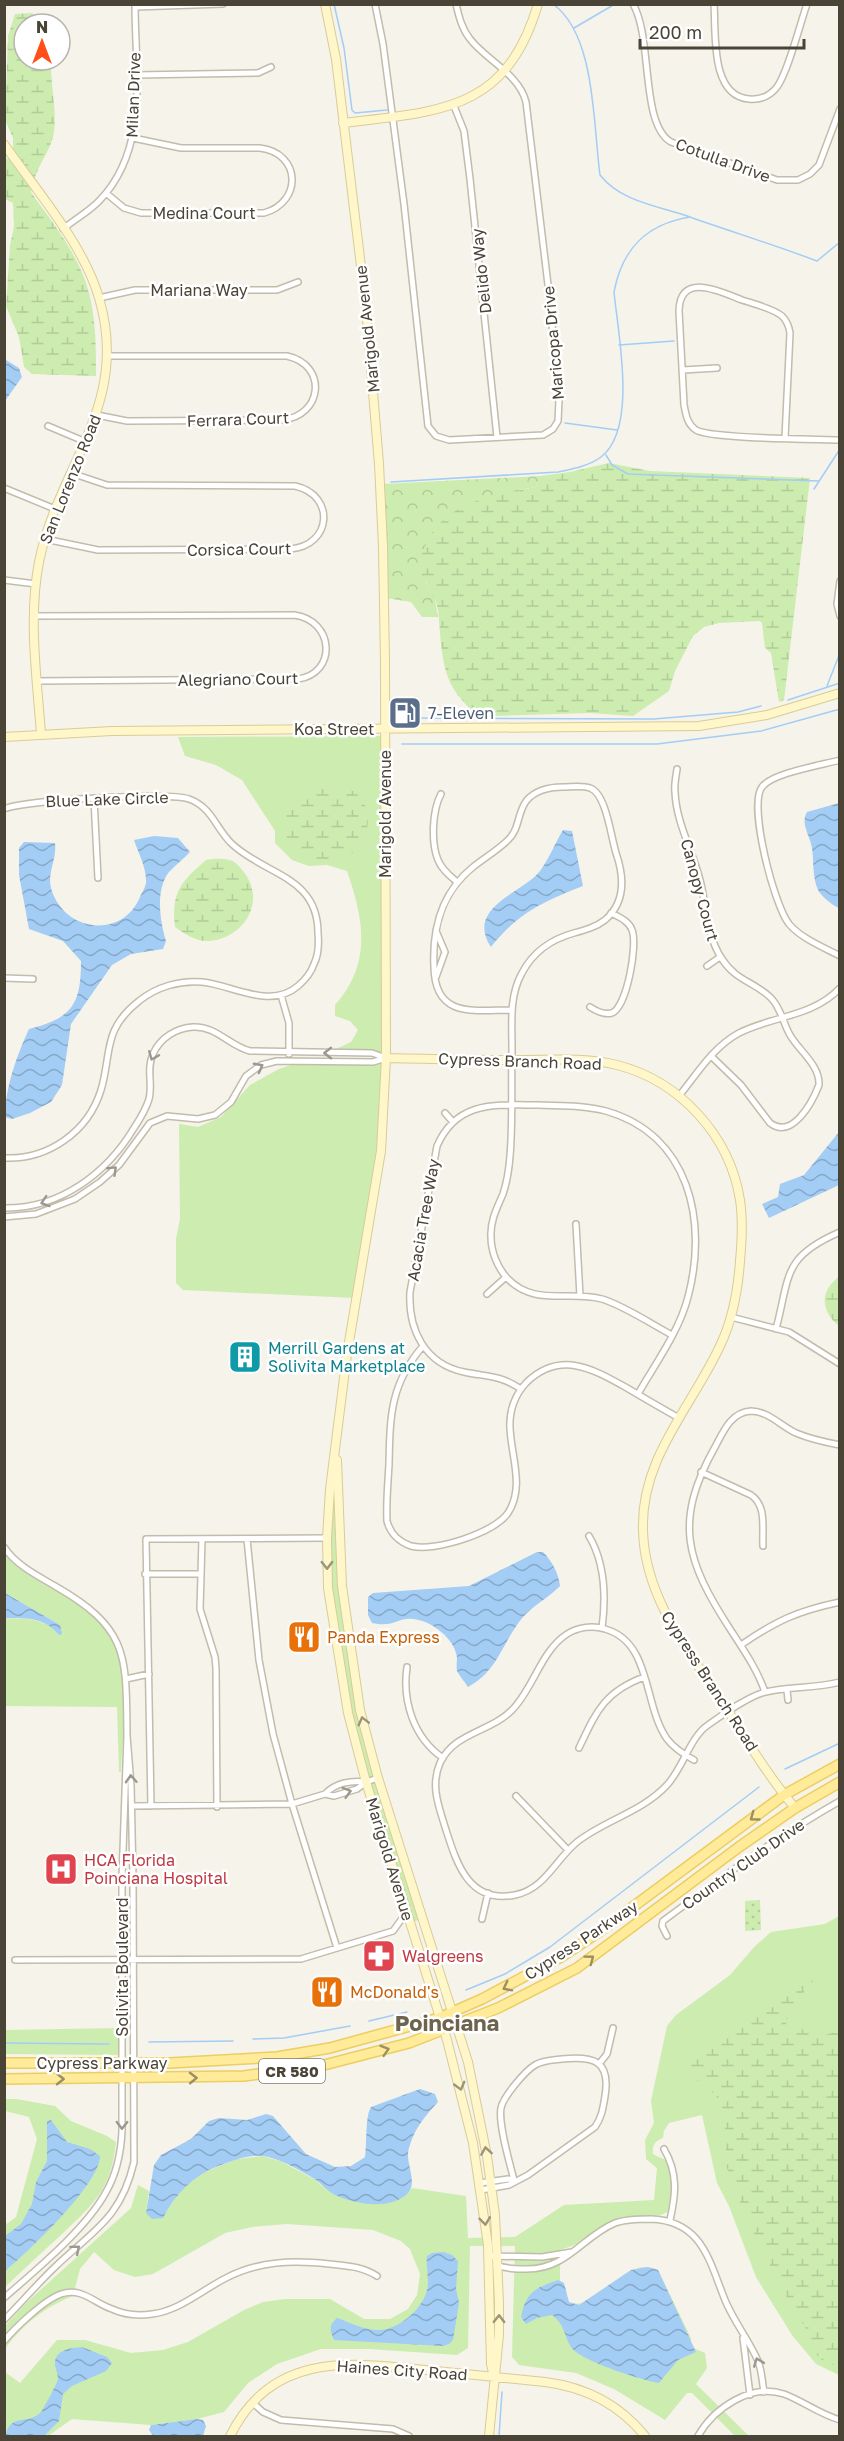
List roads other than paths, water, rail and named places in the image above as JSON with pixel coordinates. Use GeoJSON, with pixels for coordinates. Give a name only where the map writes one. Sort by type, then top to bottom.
{"type":"FeatureCollection","features":[{"type":"Feature","properties":{"kind":"main road","name":"Marigold Avenue"},"geometry":{"type":"LineString","coordinates":[[325,4],[336,59],[366,308],[376,414],[383,547],[386,1058],[381,1151],[347,1354],[330,1489],[327,1538],[328,1588],[348,1713],[366,1782],[465,2107],[481,2186],[492,2258],[498,2266],[499,2335],[489,2436]]}},
{"type":"Feature","properties":{"kind":"main road"},"geometry":{"type":"LineString","coordinates":[[343,123],[454,106],[486,88],[504,72],[527,39],[538,4]]}},
{"type":"Feature","properties":{"kind":"main road","name":"San Lorenzo Road"},"geometry":{"type":"LineString","coordinates":[[4,144],[83,258],[99,298],[106,336],[107,356],[103,393],[97,415],[55,509],[45,539],[36,584],[34,616],[41,734]]}},
{"type":"Feature","properties":{"kind":"main road","name":"Koa Street"},"geometry":{"type":"LineString","coordinates":[[4,737],[112,731],[699,726],[767,715],[840,693]]}},
{"type":"Feature","properties":{"kind":"main road","name":"Cypress Branch Road"},"geometry":{"type":"LineString","coordinates":[[386,1058],[575,1060],[608,1063],[644,1075],[679,1096],[717,1138],[728,1159],[738,1191],[742,1223],[738,1283],[731,1317],[720,1347],[660,1450],[649,1479],[643,1527],[644,1547],[651,1582],[663,1608],[729,1712],[795,1808]]}},
{"type":"Feature","properties":{"kind":"main road","name":"Marigold Avenue"},"geometry":{"type":"LineString","coordinates":[[336,1444],[339,1544],[348,1637],[360,1710],[378,1778],[476,2096],[491,2185],[491,2364],[494,2377]]}},
{"type":"Feature","properties":{"kind":"main road","name":"Cypress Parkway"},"geometry":{"type":"LineString","coordinates":[[4,2062],[220,2062],[277,2058],[330,2048],[439,2018],[521,1980],[590,1938],[784,1795],[840,1764]]}},
{"type":"Feature","properties":{"kind":"main road","name":"Cypress Parkway"},"geometry":{"type":"LineString","coordinates":[[4,2079],[220,2078],[291,2071],[353,2059],[443,2030],[498,2008],[577,1968],[795,1808],[840,1782]]}},
{"type":"Feature","properties":{"kind":"main road","name":"Haines City Road"},"geometry":{"type":"LineString","coordinates":[[230,2436],[253,2403],[272,2387],[294,2375],[334,2364],[359,2364],[555,2383],[587,2392],[618,2410],[645,2436]]}},
{"type":"Feature","properties":{"kind":"street","name":"Milan Drive"},"geometry":{"type":"LineString","coordinates":[[63,229],[106,193],[123,167],[133,138],[136,75],[135,6],[223,4]]}},
{"type":"Feature","properties":{"kind":"street","name":"Maricopa Drive"},"geometry":{"type":"LineString","coordinates":[[375,4],[383,44],[428,426],[436,436],[445,439],[548,433],[555,426],[560,412],[549,293],[526,106],[521,90],[504,72]]}},
{"type":"Feature","properties":{"kind":"street"},"geometry":{"type":"LineString","coordinates":[[456,4],[470,38],[504,72]]}},
{"type":"Feature","properties":{"kind":"street","name":"Cotulla Drive"},"geometry":{"type":"LineString","coordinates":[[633,4],[644,37],[655,122],[661,133],[671,142],[777,180],[798,180],[810,174],[819,165],[840,109]]}},
{"type":"Feature","properties":{"kind":"street"},"geometry":{"type":"LineString","coordinates":[[714,4],[721,78],[730,92],[751,99],[767,96],[779,84],[807,4]]}},
{"type":"Feature","properties":{"kind":"street"},"geometry":{"type":"LineString","coordinates":[[136,75],[258,73],[271,67]]}},
{"type":"Feature","properties":{"kind":"street","name":"Delido Way"},"geometry":{"type":"LineString","coordinates":[[454,106],[464,131],[483,283],[497,437]]}},
{"type":"Feature","properties":{"kind":"street","name":"Medina Court"},"geometry":{"type":"LineString","coordinates":[[106,193],[124,208],[135,212],[181,214],[264,213],[281,205],[290,192],[292,182],[290,169],[282,157],[271,151],[260,148],[181,148],[133,138]]}},
{"type":"Feature","properties":{"kind":"street","name":"Mariana Way"},"geometry":{"type":"LineString","coordinates":[[99,298],[135,290],[277,290],[298,282]]}},
{"type":"Feature","properties":{"kind":"street"},"geometry":{"type":"LineString","coordinates":[[785,438],[790,333],[788,323],[781,315],[712,289],[701,286],[689,289],[679,304],[686,415],[690,424],[698,431],[715,435],[785,438],[840,440]]}},
{"type":"Feature","properties":{"kind":"street","name":"Ferrara Court"},"geometry":{"type":"LineString","coordinates":[[97,415],[127,421],[289,419],[307,410],[315,393],[315,383],[310,370],[302,362],[287,356],[107,356]]}},
{"type":"Feature","properties":{"kind":"street"},"geometry":{"type":"LineString","coordinates":[[683,370],[717,368]]}},
{"type":"Feature","properties":{"kind":"street"},"geometry":{"type":"LineString","coordinates":[[48,426],[86,442]]}},
{"type":"Feature","properties":{"kind":"street","name":"Corsica Court"},"geometry":{"type":"LineString","coordinates":[[45,539],[98,550],[290,549],[310,544],[322,527],[324,513],[319,501],[313,493],[300,486],[107,485],[71,472]]}},
{"type":"Feature","properties":{"kind":"street"},"geometry":{"type":"LineString","coordinates":[[4,488],[55,509]]}},
{"type":"Feature","properties":{"kind":"street"},"geometry":{"type":"LineString","coordinates":[[4,580],[36,584]]}},
{"type":"Feature","properties":{"kind":"street"},"geometry":{"type":"LineString","coordinates":[[840,580],[837,607],[840,616]]}},
{"type":"Feature","properties":{"kind":"street","name":"Alegriano Court"},"geometry":{"type":"LineString","coordinates":[[34,616],[294,615],[310,620],[318,626],[326,644],[320,667],[311,675],[298,679],[37,681]]}},
{"type":"Feature","properties":{"kind":"street"},"geometry":{"type":"LineString","coordinates":[[840,760],[771,780],[761,788],[756,801],[769,879],[778,907],[797,931],[840,956]]}},
{"type":"Feature","properties":{"kind":"street","name":"Canopy Court"},"geometry":{"type":"LineString","coordinates":[[677,769],[674,791],[677,806],[700,878],[712,938],[720,957],[738,977],[772,999],[791,1037],[821,1073],[818,1089],[798,1120],[778,1131],[741,1085],[711,1056]]}},
{"type":"Feature","properties":{"kind":"street"},"geometry":{"type":"LineString","coordinates":[[512,1010],[468,1010],[453,1007],[440,996],[435,981],[436,926],[443,905],[457,882],[509,839],[514,832],[525,797],[540,790],[555,787],[586,787],[599,793],[603,800],[622,875],[620,895],[611,912],[598,924],[559,938],[537,954],[528,963],[518,981],[512,1010],[509,1167],[503,1193],[493,1219],[490,1237],[494,1255],[506,1277],[517,1286],[537,1295],[552,1298],[580,1296],[601,1299],[617,1305],[672,1335]]}},
{"type":"Feature","properties":{"kind":"street"},"geometry":{"type":"LineString","coordinates":[[441,794],[435,810],[436,853],[441,866],[457,882]]}},
{"type":"Feature","properties":{"kind":"street","name":"Blue Lake Circle"},"geometry":{"type":"LineString","coordinates":[[4,808],[25,803],[172,796],[192,800],[209,812],[235,847],[292,882],[306,893],[314,907],[318,921],[316,959],[305,979],[295,988],[281,994]]}},
{"type":"Feature","properties":{"kind":"street"},"geometry":{"type":"LineString","coordinates":[[94,800],[98,878]]}},
{"type":"Feature","properties":{"kind":"street"},"geometry":{"type":"LineString","coordinates":[[590,1007],[605,1013],[615,1011],[621,1003],[628,980],[632,961],[633,933],[626,922],[611,912]]}},
{"type":"Feature","properties":{"kind":"street"},"geometry":{"type":"LineString","coordinates":[[435,981],[445,952],[436,926]]}},
{"type":"Feature","properties":{"kind":"street"},"geometry":{"type":"LineString","coordinates":[[707,966],[720,957]]}},
{"type":"Feature","properties":{"kind":"street"},"geometry":{"type":"LineString","coordinates":[[4,978],[33,979]]}},
{"type":"Feature","properties":{"kind":"street"},"geometry":{"type":"LineString","coordinates":[[4,1158],[45,1152],[62,1143],[82,1124],[92,1110],[101,1089],[106,1053],[112,1035],[128,1011],[151,993],[174,984],[195,981],[220,985],[258,996],[281,994],[289,1023],[289,1061]]}},
{"type":"Feature","properties":{"kind":"street"},"geometry":{"type":"LineString","coordinates":[[679,1096],[711,1056],[738,1034],[819,1005],[840,988]]}},
{"type":"Feature","properties":{"kind":"street"},"geometry":{"type":"LineString","coordinates":[[4,1208],[31,1206],[59,1197],[93,1176],[111,1160],[145,1109],[150,1094],[149,1068],[152,1056],[162,1040],[172,1033],[187,1028],[204,1028],[220,1034],[245,1050],[372,1053],[386,1058]]}},
{"type":"Feature","properties":{"kind":"street"},"geometry":{"type":"LineString","coordinates":[[4,1217],[36,1214],[67,1203],[100,1182],[115,1169],[131,1150],[144,1129],[154,1121],[167,1116],[198,1119],[215,1115],[231,1102],[244,1078],[253,1070],[271,1062],[372,1062],[386,1058]]}},
{"type":"Feature","properties":{"kind":"street","name":"Acacia Tree Way"},"geometry":{"type":"LineString","coordinates":[[521,1389],[499,1377],[450,1368],[435,1359],[423,1346],[414,1329],[410,1309],[410,1292],[435,1152],[440,1138],[453,1122],[480,1107],[577,1106],[609,1112],[642,1128],[676,1161],[693,1202],[695,1232],[690,1290],[682,1316],[638,1394]]}},
{"type":"Feature","properties":{"kind":"street"},"geometry":{"type":"LineString","coordinates":[[445,1113],[453,1122]]}},
{"type":"Feature","properties":{"kind":"street"},"geometry":{"type":"LineString","coordinates":[[576,1224],[580,1296]]}},
{"type":"Feature","properties":{"kind":"street"},"geometry":{"type":"LineString","coordinates":[[776,1329],[786,1280],[792,1267],[808,1249],[840,1232]]}},
{"type":"Feature","properties":{"kind":"street"},"geometry":{"type":"LineString","coordinates":[[487,1294],[506,1277]]}},
{"type":"Feature","properties":{"kind":"street"},"geometry":{"type":"LineString","coordinates":[[731,1317],[794,1335],[840,1364]]}},
{"type":"Feature","properties":{"kind":"street"},"geometry":{"type":"LineString","coordinates":[[423,1346],[402,1374],[394,1394],[391,1413],[387,1521],[394,1535],[405,1543],[424,1546],[465,1538],[487,1529],[505,1516],[514,1502],[517,1491],[510,1421],[513,1406],[521,1389],[543,1371],[556,1366],[575,1365],[593,1369],[679,1418]]}},
{"type":"Feature","properties":{"kind":"street"},"geometry":{"type":"LineString","coordinates":[[765,1692],[758,1674],[741,1645],[702,1585],[692,1553],[689,1532],[690,1509],[701,1472],[729,1422],[735,1416],[746,1412],[761,1413],[802,1436],[840,1445]]}},
{"type":"Feature","properties":{"kind":"street"},"geometry":{"type":"LineString","coordinates":[[701,1472],[757,1500],[762,1509],[763,1546]]}},
{"type":"Feature","properties":{"kind":"street"},"geometry":{"type":"LineString","coordinates":[[589,1536],[598,1554],[605,1603],[602,1628]]}},
{"type":"Feature","properties":{"kind":"street"},"geometry":{"type":"LineString","coordinates":[[151,1806],[146,1539],[327,1538]]}},
{"type":"Feature","properties":{"kind":"street"},"geometry":{"type":"LineString","coordinates":[[202,1539],[200,1609],[215,1657],[216,1668],[217,1807]]}},
{"type":"Feature","properties":{"kind":"street"},"geometry":{"type":"LineString","coordinates":[[247,1539],[259,1660],[272,1732],[337,1948]]}},
{"type":"Feature","properties":{"kind":"street","name":"Solivita Boulevard"},"geometry":{"type":"LineString","coordinates":[[4,1547],[29,1571],[96,1613],[122,1652],[126,1678],[132,1806],[135,2063],[135,2150],[132,2173],[121,2201],[104,2224],[33,2289],[4,2320]]}},
{"type":"Feature","properties":{"kind":"street"},"geometry":{"type":"LineString","coordinates":[[146,1574],[201,1574]]}},
{"type":"Feature","properties":{"kind":"street"},"geometry":{"type":"LineString","coordinates":[[741,1645],[801,1611],[840,1602]]}},
{"type":"Feature","properties":{"kind":"street"},"geometry":{"type":"LineString","coordinates":[[694,1760],[687,1756],[675,1748],[662,1731],[636,1654],[629,1644],[616,1634],[602,1628],[581,1628],[560,1639],[550,1651],[512,1711],[461,1740],[443,1758],[436,1778],[436,1794],[456,1862],[468,1881],[488,1893],[512,1896],[530,1890],[545,1878],[568,1850],[591,1832],[653,1798],[669,1783],[687,1756],[694,1740],[704,1728],[765,1692],[822,1687],[840,1682]]}},
{"type":"Feature","properties":{"kind":"street"},"geometry":{"type":"LineString","coordinates":[[407,1667],[406,1690],[415,1726],[424,1743],[443,1758]]}},
{"type":"Feature","properties":{"kind":"street"},"geometry":{"type":"LineString","coordinates":[[126,1678],[149,1674]]}},
{"type":"Feature","properties":{"kind":"street"},"geometry":{"type":"LineString","coordinates":[[579,1748],[594,1717],[606,1699],[624,1685],[644,1677]]}},
{"type":"Feature","properties":{"kind":"street"},"geometry":{"type":"LineString","coordinates":[[787,1690],[788,1700]]}},
{"type":"Feature","properties":{"kind":"street","name":"Solivita Boulevard"},"geometry":{"type":"LineString","coordinates":[[4,2298],[83,2222],[105,2194],[116,2170],[121,2144],[124,1782],[127,1736]]}},
{"type":"Feature","properties":{"kind":"street"},"geometry":{"type":"LineString","coordinates":[[325,1794],[334,1796],[357,1789],[366,1782],[378,1778]]}},
{"type":"Feature","properties":{"kind":"street"},"geometry":{"type":"LineString","coordinates":[[132,1806],[217,1807],[292,1804],[325,1794],[331,1788],[354,1780],[366,1782]]}},
{"type":"Feature","properties":{"kind":"street"},"geometry":{"type":"LineString","coordinates":[[516,1796],[568,1850]]}},
{"type":"Feature","properties":{"kind":"street","name":"Country Club Drive"},"geometry":{"type":"LineString","coordinates":[[667,1936],[662,1926],[663,1921],[739,1865],[803,1822],[840,1801]]}},
{"type":"Feature","properties":{"kind":"street"},"geometry":{"type":"LineString","coordinates":[[795,1808],[803,1822]]}},
{"type":"Feature","properties":{"kind":"street"},"geometry":{"type":"LineString","coordinates":[[482,1919],[488,1893]]}},
{"type":"Feature","properties":{"kind":"street"},"geometry":{"type":"LineString","coordinates":[[15,1960],[301,1959],[393,1930],[406,1913]]}},
{"type":"Feature","properties":{"kind":"street"},"geometry":{"type":"LineString","coordinates":[[599,2064],[607,2055],[613,2028]]}},
{"type":"Feature","properties":{"kind":"street"},"geometry":{"type":"LineString","coordinates":[[481,2186],[509,2185],[514,2180],[528,2175],[595,2127],[601,2115],[607,2083],[605,2072],[599,2064],[585,2058],[541,2062],[530,2068],[506,2096],[501,2107],[501,2118],[514,2180]]}},
{"type":"Feature","properties":{"kind":"street"},"geometry":{"type":"LineString","coordinates":[[664,2148],[672,2163],[676,2184],[670,2220]]}},
{"type":"Feature","properties":{"kind":"street"},"geometry":{"type":"LineString","coordinates":[[498,2266],[505,2269],[548,2267],[605,2228],[621,2221],[670,2220],[693,2234],[700,2242],[743,2336],[757,2359],[764,2392]]}},
{"type":"Feature","properties":{"kind":"street"},"geometry":{"type":"LineString","coordinates":[[492,2258],[542,2257],[573,2252]]}},
{"type":"Feature","properties":{"kind":"street"},"geometry":{"type":"LineString","coordinates":[[4,2341],[50,2300],[68,2293],[86,2295],[109,2308],[139,2315],[163,2312],[238,2272],[263,2264],[305,2261],[363,2268],[377,2276]]}},
{"type":"Feature","properties":{"kind":"street"},"geometry":{"type":"LineString","coordinates":[[24,2278],[24,2284],[33,2289]]}},
{"type":"Feature","properties":{"kind":"street"},"geometry":{"type":"LineString","coordinates":[[743,2336],[750,2395]]}},
{"type":"Feature","properties":{"kind":"street"},"geometry":{"type":"LineString","coordinates":[[698,2436],[711,2418],[724,2407],[750,2395],[764,2392],[786,2395],[816,2411],[840,2420]]}},
{"type":"Feature","properties":{"kind":"street"},"geometry":{"type":"LineString","coordinates":[[253,2403],[263,2412],[281,2420],[393,2429],[409,2436]]}},
{"type":"Feature","properties":{"kind":"water"},"geometry":{"type":"Polygon","coordinates":[[[6,360],[19,368],[22,377],[5,401],[6,360]]]}},
{"type":"Feature","properties":{"kind":"water"},"geometry":{"type":"Polygon","coordinates":[[[840,803],[839,908],[822,895],[816,885],[812,848],[806,830],[805,816],[807,812],[840,803]]]}},
{"type":"Feature","properties":{"kind":"water"},"geometry":{"type":"Polygon","coordinates":[[[563,830],[572,831],[583,886],[533,909],[512,925],[491,947],[485,933],[485,921],[491,911],[499,902],[540,871],[563,830]]]}},
{"type":"Feature","properties":{"kind":"water"},"geometry":{"type":"Polygon","coordinates":[[[154,836],[178,838],[190,852],[169,872],[162,888],[160,906],[166,941],[163,949],[131,954],[112,965],[71,1024],[62,1085],[51,1102],[12,1119],[5,1117],[12,1072],[29,1029],[55,1020],[71,1007],[76,999],[81,976],[81,961],[63,941],[29,929],[19,875],[19,848],[24,842],[55,843],[50,882],[58,903],[67,914],[80,922],[107,925],[120,920],[132,911],[140,897],[146,884],[146,875],[134,840],[154,836]]]}},
{"type":"Feature","properties":{"kind":"water"},"geometry":{"type":"Polygon","coordinates":[[[839,1132],[839,1185],[769,1218],[762,1204],[778,1197],[780,1184],[804,1175],[839,1132]]]}},
{"type":"Feature","properties":{"kind":"water"},"geometry":{"type":"Polygon","coordinates":[[[537,1552],[543,1552],[549,1559],[557,1572],[560,1586],[523,1617],[487,1672],[468,1687],[457,1671],[457,1657],[452,1643],[441,1632],[420,1620],[403,1619],[379,1624],[372,1623],[368,1615],[368,1597],[373,1593],[469,1586],[537,1552]]]}},
{"type":"Feature","properties":{"kind":"water"},"geometry":{"type":"Polygon","coordinates":[[[5,1593],[60,1625],[62,1634],[59,1635],[47,1625],[35,1620],[5,1618],[5,1593]]]}},
{"type":"Feature","properties":{"kind":"water"},"geometry":{"type":"Polygon","coordinates":[[[420,2089],[435,2094],[438,2102],[420,2123],[411,2141],[408,2160],[412,2185],[406,2195],[399,2200],[371,2204],[343,2198],[289,2165],[269,2157],[257,2156],[234,2160],[201,2175],[179,2194],[163,2218],[152,2219],[146,2213],[154,2165],[161,2155],[191,2139],[209,2121],[219,2118],[247,2120],[266,2114],[273,2116],[306,2154],[335,2167],[351,2166],[365,2157],[367,2123],[371,2107],[420,2089]]]}},
{"type":"Feature","properties":{"kind":"water"},"geometry":{"type":"Polygon","coordinates":[[[51,2120],[67,2142],[90,2149],[100,2156],[97,2168],[76,2200],[61,2217],[5,2271],[5,2236],[21,2224],[32,2204],[36,2182],[47,2161],[47,2121],[51,2120]]]}},
{"type":"Feature","properties":{"kind":"water"},"geometry":{"type":"Polygon","coordinates":[[[444,2252],[452,2255],[458,2261],[456,2289],[459,2303],[453,2340],[449,2344],[443,2346],[334,2340],[331,2328],[337,2318],[375,2330],[389,2328],[405,2320],[418,2307],[427,2292],[427,2256],[444,2252]]]}},
{"type":"Feature","properties":{"kind":"water"},"geometry":{"type":"Polygon","coordinates":[[[648,2267],[658,2270],[696,2352],[678,2360],[659,2383],[612,2369],[586,2358],[571,2347],[560,2323],[552,2315],[537,2318],[526,2324],[521,2317],[532,2292],[550,2283],[558,2280],[564,2283],[569,2302],[579,2305],[631,2270],[648,2267]]]}},
{"type":"Feature","properties":{"kind":"water"},"geometry":{"type":"Polygon","coordinates":[[[82,2347],[107,2357],[112,2363],[106,2371],[72,2386],[63,2394],[59,2421],[44,2436],[5,2436],[11,2424],[36,2416],[43,2410],[58,2379],[55,2365],[57,2356],[68,2349],[82,2347]]]}},
{"type":"Feature","properties":{"kind":"water"},"geometry":{"type":"Polygon","coordinates":[[[203,2420],[206,2426],[203,2436],[153,2436],[149,2430],[151,2425],[203,2420]]]}},
{"type":"Feature","properties":{"kind":"waterway"},"geometry":{"type":"LineString","coordinates":[[334,4],[344,48],[352,110],[355,113],[387,110]]}},
{"type":"Feature","properties":{"kind":"waterway"},"geometry":{"type":"LineString","coordinates":[[553,4],[567,18],[578,37],[585,59],[590,82],[600,175],[609,184],[641,202],[817,261],[840,242]]}},
{"type":"Feature","properties":{"kind":"waterway"},"geometry":{"type":"LineString","coordinates":[[574,28],[615,4]]}},
{"type":"Feature","properties":{"kind":"waterway"},"geometry":{"type":"LineString","coordinates":[[391,482],[558,472],[586,465],[601,457],[612,444],[619,425],[622,404],[623,380],[614,292],[623,263],[638,241],[649,232],[674,220],[690,217]]}},
{"type":"Feature","properties":{"kind":"waterway"},"geometry":{"type":"LineString","coordinates":[[619,345],[674,341]]}},
{"type":"Feature","properties":{"kind":"waterway"},"geometry":{"type":"LineString","coordinates":[[565,423],[617,430]]}},
{"type":"Feature","properties":{"kind":"waterway"},"geometry":{"type":"LineString","coordinates":[[814,489],[840,449]]}},
{"type":"Feature","properties":{"kind":"waterway"},"geometry":{"type":"LineString","coordinates":[[606,455],[612,465],[628,474],[819,481]]}},
{"type":"Feature","properties":{"kind":"waterway"},"geometry":{"type":"LineString","coordinates":[[827,686],[840,653]]}},
{"type":"Feature","properties":{"kind":"waterway"},"geometry":{"type":"LineString","coordinates":[[788,700],[840,683]]}},
{"type":"Feature","properties":{"kind":"waterway"},"geometry":{"type":"LineString","coordinates":[[406,718],[654,719],[738,712],[761,706]]}},
{"type":"Feature","properties":{"kind":"waterway"},"geometry":{"type":"LineString","coordinates":[[402,744],[657,744],[761,731],[840,709]]}},
{"type":"Feature","properties":{"kind":"waterway"},"geometry":{"type":"LineString","coordinates":[[785,1769],[840,1743]]}},
{"type":"Feature","properties":{"kind":"waterway"},"geometry":{"type":"LineString","coordinates":[[466,1990],[505,1974],[550,1947],[759,1787]]}},
{"type":"Feature","properties":{"kind":"waterway"},"geometry":{"type":"LineString","coordinates":[[369,2021],[407,2012]]}},
{"type":"Feature","properties":{"kind":"waterway"},"geometry":{"type":"LineString","coordinates":[[253,2039],[284,2038],[350,2026]]}},
{"type":"Feature","properties":{"kind":"waterway"},"geometry":{"type":"LineString","coordinates":[[149,2042],[233,2041]]}},
{"type":"Feature","properties":{"kind":"waterway"},"geometry":{"type":"LineString","coordinates":[[4,2043],[109,2044]]}},
{"type":"Feature","properties":{"kind":"waterway"},"geometry":{"type":"LineString","coordinates":[[499,2436],[502,2392]]}},
{"type":"Feature","properties":{"kind":"place","name":"7-Eleven"},"geometry":{"type":"Point","coordinates":[405,713]}},
{"type":"Feature","properties":{"kind":"place","name":"Merrill Gardens at Solivita Marketplace"},"geometry":{"type":"Point","coordinates":[245,1357]}},
{"type":"Feature","properties":{"kind":"place","name":"Panda Express"},"geometry":{"type":"Point","coordinates":[304,1637]}},
{"type":"Feature","properties":{"kind":"place","name":"HCA Florida Poinciana Hospital"},"geometry":{"type":"Point","coordinates":[61,1869]}},
{"type":"Feature","properties":{"kind":"place","name":"Walgreens"},"geometry":{"type":"Point","coordinates":[379,1956]}},
{"type":"Feature","properties":{"kind":"place","name":"McDonald's"},"geometry":{"type":"Point","coordinates":[327,1992]}},
{"type":"Feature","properties":{"kind":"district","name":"Poinciana"},"geometry":{"type":"Point","coordinates":[447,2022]}}]}
